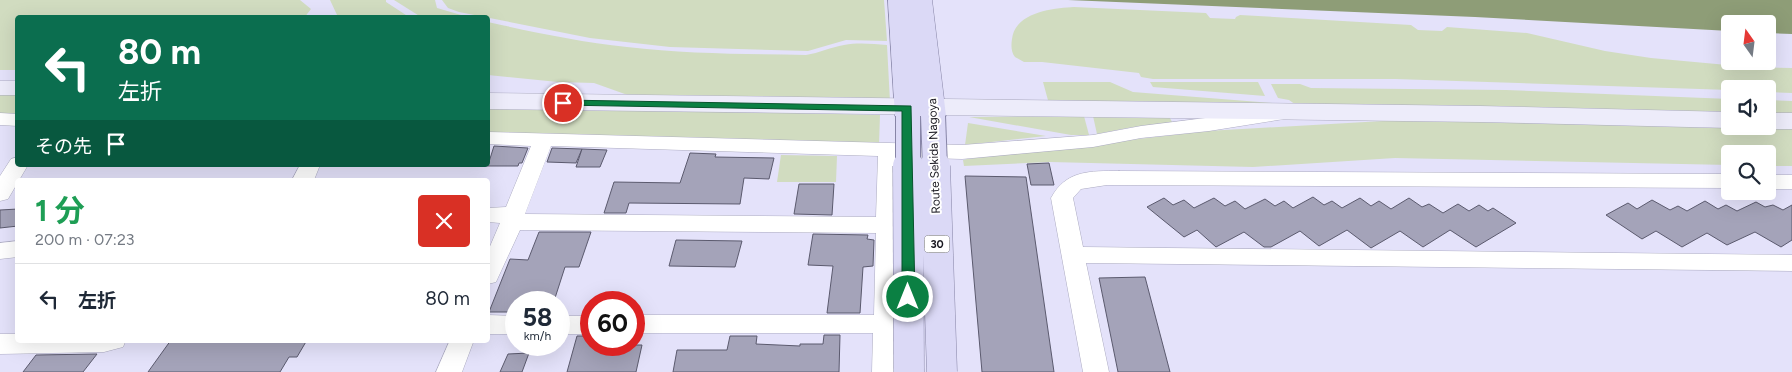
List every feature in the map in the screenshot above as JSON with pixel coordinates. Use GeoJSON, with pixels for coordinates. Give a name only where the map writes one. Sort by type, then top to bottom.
{"type":"FeatureCollection","features":[{"type":"Feature","properties":{"kind":"main road","name":"Route Sekida Nagoya"},"geometry":{"type":"LineString","coordinates":[[899,0],[920,108],[942,372]]}},
{"type":"Feature","properties":{"kind":"main road","name":"Route Sekida Nagoya"},"geometry":{"type":"LineString","coordinates":[[909,372],[920,108],[920,0]]}},
{"type":"Feature","properties":{"kind":"street"},"geometry":{"type":"LineString","coordinates":[[0,88],[15,88]]}},
{"type":"Feature","properties":{"kind":"street"},"geometry":{"type":"LineString","coordinates":[[490,101],[1721,120]]}},
{"type":"Feature","properties":{"kind":"street"},"geometry":{"type":"LineString","coordinates":[[490,138],[962,152],[1093,141],[1140,132],[1209,125],[1289,113]]}},
{"type":"Feature","properties":{"kind":"street"},"geometry":{"type":"LineString","coordinates":[[0,119],[15,120]]}},
{"type":"Feature","properties":{"kind":"street"},"geometry":{"type":"LineString","coordinates":[[1776,121],[1792,121]]}},
{"type":"Feature","properties":{"kind":"street"},"geometry":{"type":"LineString","coordinates":[[490,271],[543,140]]}},
{"type":"Feature","properties":{"kind":"street"},"geometry":{"type":"LineString","coordinates":[[885,372],[888,149]]}},
{"type":"Feature","properties":{"kind":"street"},"geometry":{"type":"LineString","coordinates":[[0,194],[16,167]]}},
{"type":"Feature","properties":{"kind":"street"},"geometry":{"type":"LineString","coordinates":[[1096,372],[1062,198],[1064,189],[1074,182],[1140,178],[1721,181]]}},
{"type":"Feature","properties":{"kind":"street"},"geometry":{"type":"LineString","coordinates":[[1776,182],[1792,182]]}},
{"type":"Feature","properties":{"kind":"street"},"geometry":{"type":"LineString","coordinates":[[490,215],[507,215],[518,222],[886,225]]}},
{"type":"Feature","properties":{"kind":"street"},"geometry":{"type":"LineString","coordinates":[[0,251],[15,249]]}},
{"type":"Feature","properties":{"kind":"street"},"geometry":{"type":"LineString","coordinates":[[1073,255],[1792,263]]}},
{"type":"Feature","properties":{"kind":"street"},"geometry":{"type":"LineString","coordinates":[[645,324],[885,324]]}},
{"type":"Feature","properties":{"kind":"street"},"geometry":{"type":"LineString","coordinates":[[490,325],[505,325]]}},
{"type":"Feature","properties":{"kind":"street"},"geometry":{"type":"LineString","coordinates":[[0,344],[52,343]]}},
{"type":"Feature","properties":{"kind":"street"},"geometry":{"type":"LineString","coordinates":[[449,372],[461,343]]}},
{"type":"Feature","properties":{"kind":"shaded area"},"geometry":{"type":"Polygon","coordinates":[[[0,0],[300,0],[311,9],[306,15],[15,15],[15,70],[0,70],[0,0]]]}},
{"type":"Feature","properties":{"kind":"shaded area"},"geometry":{"type":"Polygon","coordinates":[[[330,0],[386,0],[386,2],[406,15],[337,15],[330,0]]]}},
{"type":"Feature","properties":{"kind":"shaded area"},"geometry":{"type":"Polygon","coordinates":[[[394,0],[435,0],[437,8],[461,15],[418,15],[394,0]]]}},
{"type":"Feature","properties":{"kind":"shaded area"},"geometry":{"type":"Polygon","coordinates":[[[442,0],[884,0],[887,41],[846,40],[808,51],[670,47],[590,38],[490,18],[490,15],[474,15],[448,8],[442,0]]]}},
{"type":"Feature","properties":{"kind":"shaded area"},"geometry":{"type":"Polygon","coordinates":[[[1068,0],[1792,0],[1792,34],[1776,33],[1776,15],[1721,15],[1721,31],[1475,17],[1068,0]]]}},
{"type":"Feature","properties":{"kind":"shaded area"},"geometry":{"type":"Polygon","coordinates":[[[1074,7],[1206,13],[1210,18],[1235,19],[1240,15],[1411,25],[1418,30],[1442,31],[1447,27],[1527,33],[1605,51],[1651,58],[1721,64],[1721,70],[1776,70],[1776,68],[1792,68],[1792,93],[1776,92],[1776,80],[1721,80],[1721,90],[1395,79],[1153,79],[1141,77],[1139,73],[1042,62],[1024,62],[1015,57],[1012,39],[1020,23],[1037,13],[1074,7]]]}},
{"type":"Feature","properties":{"kind":"shaded area"},"geometry":{"type":"Polygon","coordinates":[[[490,22],[592,42],[671,51],[806,55],[850,44],[887,45],[890,102],[636,98],[594,83],[558,82],[490,75],[490,22]]]}},
{"type":"Feature","properties":{"kind":"shaded area"},"geometry":{"type":"Polygon","coordinates":[[[1043,82],[1110,82],[1133,92],[1272,103],[1275,107],[1049,104],[1043,82]]]}},
{"type":"Feature","properties":{"kind":"shaded area"},"geometry":{"type":"Polygon","coordinates":[[[1150,82],[1258,82],[1265,96],[1153,87],[1150,82]]]}},
{"type":"Feature","properties":{"kind":"shaded area"},"geometry":{"type":"Polygon","coordinates":[[[1271,84],[1300,84],[1311,88],[1506,90],[1721,99],[1721,114],[1299,107],[1289,100],[1278,98],[1271,84]]]}},
{"type":"Feature","properties":{"kind":"shaded area"},"geometry":{"type":"Polygon","coordinates":[[[0,93],[15,93],[15,116],[0,115],[0,93]]]}},
{"type":"Feature","properties":{"kind":"shaded area"},"geometry":{"type":"Polygon","coordinates":[[[1776,100],[1792,101],[1792,116],[1776,115],[1776,100]]]}},
{"type":"Feature","properties":{"kind":"shaded area"},"geometry":{"type":"Polygon","coordinates":[[[490,106],[880,115],[879,144],[490,133],[490,106]]]}},
{"type":"Feature","properties":{"kind":"shaded area"},"geometry":{"type":"Polygon","coordinates":[[[1084,116],[1089,135],[1071,135],[969,117],[1084,116]]]}},
{"type":"Feature","properties":{"kind":"shaded area"},"geometry":{"type":"Polygon","coordinates":[[[1093,116],[1170,118],[1173,124],[1133,127],[1097,134],[1093,116]]]}},
{"type":"Feature","properties":{"kind":"shaded area"},"geometry":{"type":"Polygon","coordinates":[[[1400,120],[1721,126],[1721,135],[1776,135],[1776,127],[1792,127],[1792,166],[1776,166],[1776,145],[1721,145],[1721,165],[1395,158],[1253,167],[1050,162],[964,166],[963,160],[1207,131],[1400,120]]]}},
{"type":"Feature","properties":{"kind":"shaded area"},"geometry":{"type":"Polygon","coordinates":[[[968,123],[1046,136],[965,145],[968,123]]]}},
{"type":"Feature","properties":{"kind":"shaded area"},"geometry":{"type":"Polygon","coordinates":[[[781,155],[837,156],[836,182],[777,182],[781,155]]]}},
{"type":"Feature","properties":{"kind":"building"},"geometry":{"type":"Polygon","coordinates":[[[494,146],[528,148],[522,163],[519,163],[518,166],[490,166],[494,146]]]}},
{"type":"Feature","properties":{"kind":"building"},"geometry":{"type":"Polygon","coordinates":[[[552,148],[582,149],[576,163],[547,162],[552,148]]]}},
{"type":"Feature","properties":{"kind":"building"},"geometry":{"type":"Polygon","coordinates":[[[582,149],[607,150],[600,167],[576,167],[582,149]]]}},
{"type":"Feature","properties":{"kind":"building"},"geometry":{"type":"Polygon","coordinates":[[[690,153],[716,154],[715,157],[774,158],[769,179],[744,178],[740,204],[629,203],[626,213],[604,213],[614,182],[680,183],[690,153]]]}},
{"type":"Feature","properties":{"kind":"building"},"geometry":{"type":"Polygon","coordinates":[[[1049,163],[1054,185],[1031,185],[1027,164],[1049,163]]]}},
{"type":"Feature","properties":{"kind":"building"},"geometry":{"type":"Polygon","coordinates":[[[965,176],[1026,177],[1054,372],[982,372],[965,176]]]}},
{"type":"Feature","properties":{"kind":"building"},"geometry":{"type":"Polygon","coordinates":[[[799,184],[834,184],[832,215],[794,214],[799,184]]]}},
{"type":"Feature","properties":{"kind":"building"},"geometry":{"type":"Polygon","coordinates":[[[1313,197],[1324,205],[1332,201],[1342,208],[1360,198],[1371,206],[1379,201],[1391,209],[1409,198],[1422,207],[1429,204],[1443,213],[1458,204],[1469,211],[1479,205],[1488,211],[1493,208],[1516,223],[1476,247],[1450,230],[1423,247],[1400,231],[1371,248],[1347,230],[1319,246],[1300,231],[1271,247],[1264,247],[1244,232],[1216,247],[1197,230],[1184,237],[1147,207],[1164,198],[1173,205],[1184,200],[1194,208],[1214,198],[1225,206],[1235,201],[1245,209],[1265,199],[1275,206],[1284,201],[1293,208],[1313,197]]]}},
{"type":"Feature","properties":{"kind":"building"},"geometry":{"type":"Polygon","coordinates":[[[1652,200],[1670,210],[1678,206],[1687,211],[1705,201],[1718,209],[1726,205],[1737,211],[1756,202],[1765,207],[1773,205],[1783,210],[1792,205],[1792,240],[1781,247],[1755,232],[1727,245],[1707,233],[1682,247],[1656,231],[1642,239],[1606,215],[1628,203],[1637,209],[1652,200]]]}},
{"type":"Feature","properties":{"kind":"building"},"geometry":{"type":"Polygon","coordinates":[[[15,209],[15,226],[0,228],[0,210],[15,209]]]}},
{"type":"Feature","properties":{"kind":"building"},"geometry":{"type":"Polygon","coordinates":[[[539,232],[591,232],[579,267],[565,267],[557,291],[505,291],[505,312],[490,312],[510,259],[528,260],[539,232]]]}},
{"type":"Feature","properties":{"kind":"building"},"geometry":{"type":"Polygon","coordinates":[[[813,234],[868,235],[867,239],[874,240],[873,266],[863,267],[860,313],[827,313],[833,266],[808,265],[813,234]]]}},
{"type":"Feature","properties":{"kind":"building"},"geometry":{"type":"Polygon","coordinates":[[[676,240],[742,241],[735,267],[669,266],[676,240]]]}},
{"type":"Feature","properties":{"kind":"building"},"geometry":{"type":"Polygon","coordinates":[[[1145,277],[1170,372],[1118,372],[1099,278],[1145,277]]]}},
{"type":"Feature","properties":{"kind":"building"},"geometry":{"type":"Polygon","coordinates":[[[824,335],[840,335],[839,372],[673,372],[677,350],[727,350],[730,336],[757,336],[756,344],[800,346],[800,344],[823,344],[824,335]]]}},
{"type":"Feature","properties":{"kind":"building"},"geometry":{"type":"Polygon","coordinates":[[[577,336],[580,336],[580,356],[640,356],[636,372],[567,372],[577,336]]]}},
{"type":"Feature","properties":{"kind":"building"},"geometry":{"type":"Polygon","coordinates":[[[169,343],[305,343],[297,357],[289,357],[280,372],[148,372],[169,343]]]}},
{"type":"Feature","properties":{"kind":"building"},"geometry":{"type":"Polygon","coordinates":[[[97,354],[83,372],[23,372],[36,355],[97,354]]]}},
{"type":"Feature","properties":{"kind":"building"},"geometry":{"type":"Polygon","coordinates":[[[507,356],[528,356],[522,372],[500,372],[507,356]]]}},
{"type":"Feature","properties":{"kind":"route"},"geometry":{"type":"LineString","coordinates":[[563,103],[908,108],[908,297]]}}]}
